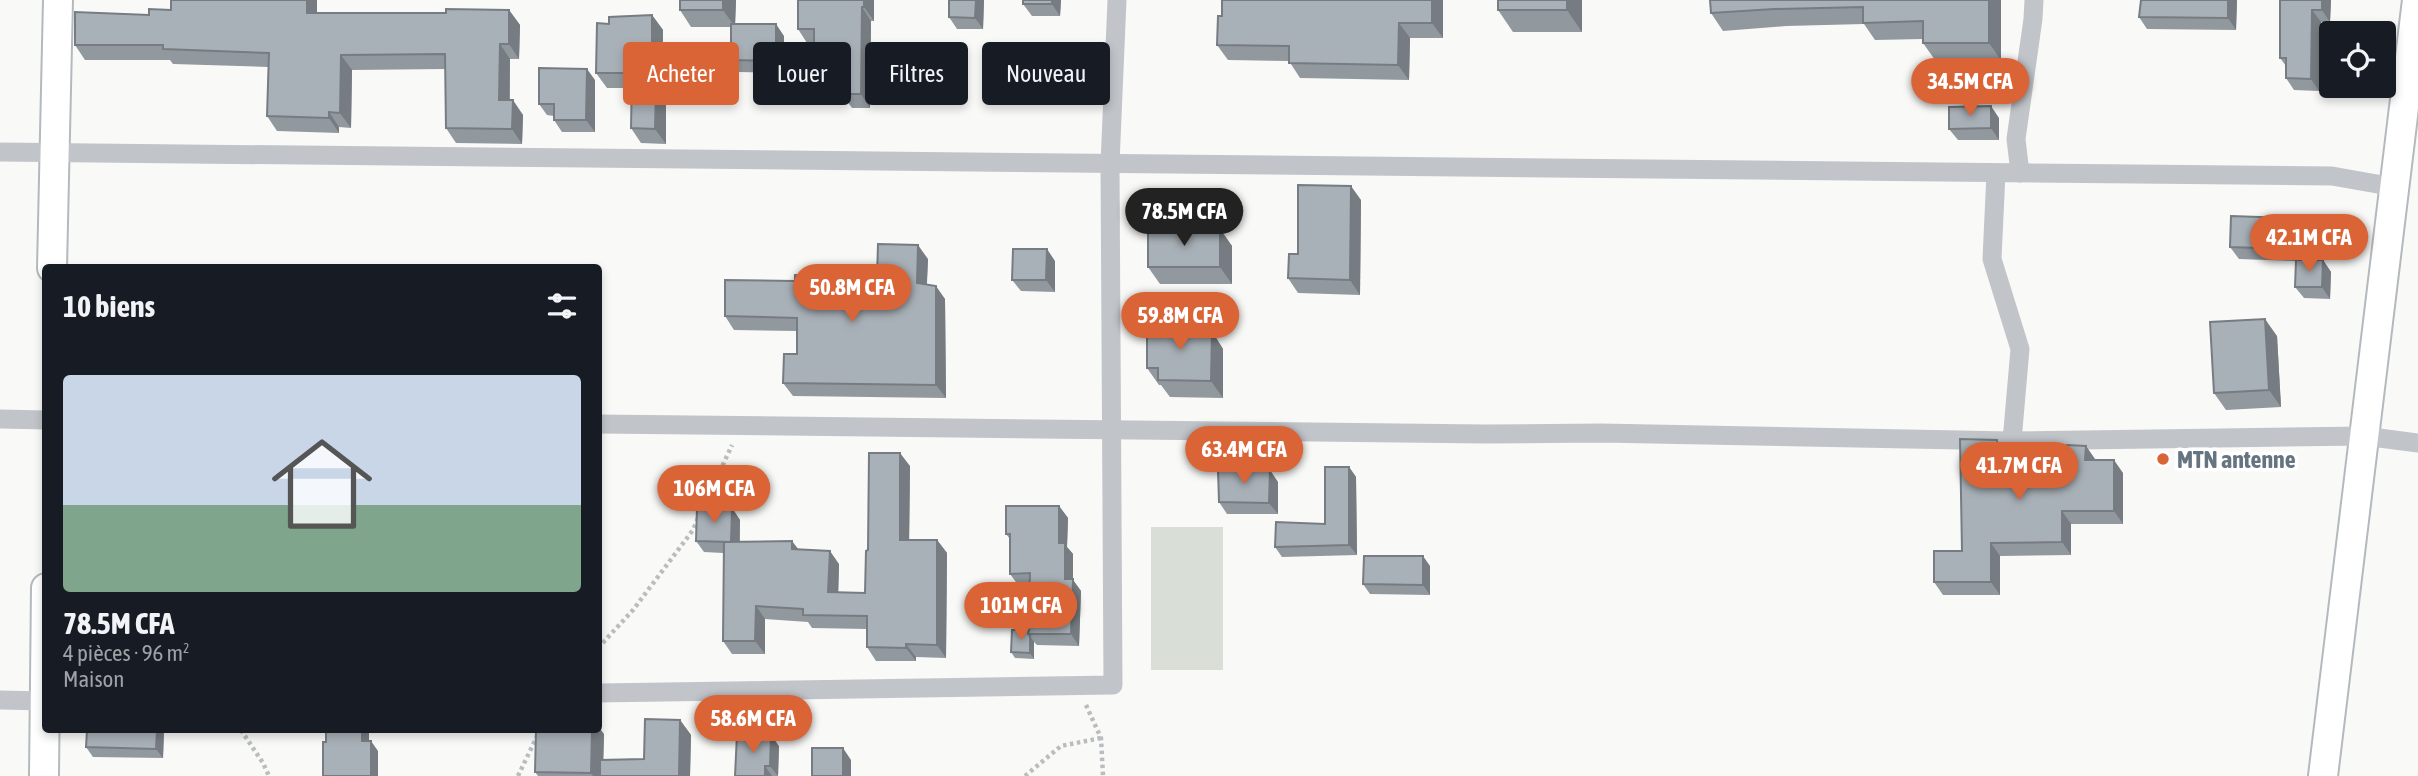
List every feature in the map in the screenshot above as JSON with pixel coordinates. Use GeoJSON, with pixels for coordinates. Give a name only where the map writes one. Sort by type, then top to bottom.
{"type":"FeatureCollection","features":[{"type":"Feature","properties":{"kind":"street"},"geometry":{"type":"LineString","coordinates":[[51,264],[58,0]]}},
{"type":"Feature","properties":{"kind":"street"},"geometry":{"type":"LineString","coordinates":[[602,693],[1113,685],[1110,164],[1117,0]]}},
{"type":"Feature","properties":{"kind":"street"},"geometry":{"type":"LineString","coordinates":[[2020,173],[2016,139],[2034,0]]}},
{"type":"Feature","properties":{"kind":"street"},"geometry":{"type":"LineString","coordinates":[[2323,776],[2417,0]]}},
{"type":"Feature","properties":{"kind":"street"},"geometry":{"type":"LineString","coordinates":[[0,152],[2332,176],[2394,187]]}},
{"type":"Feature","properties":{"kind":"street"},"geometry":{"type":"LineString","coordinates":[[1996,173],[1992,259],[2020,349],[2012,441]]}},
{"type":"Feature","properties":{"kind":"street"},"geometry":{"type":"LineString","coordinates":[[0,419],[42,420]]}},
{"type":"Feature","properties":{"kind":"street"},"geometry":{"type":"LineString","coordinates":[[602,424],[1485,434],[1614,433],[2012,441],[2364,436],[2418,443]]}},
{"type":"Feature","properties":{"kind":"street"},"geometry":{"type":"LineString","coordinates":[[0,700],[42,701]]}},
{"type":"Feature","properties":{"kind":"street"},"geometry":{"type":"LineString","coordinates":[[44,776],[45,733]]}},
{"type":"Feature","properties":{"kind":"path"},"geometry":{"type":"LineString","coordinates":[[602,644],[633,610],[693,530],[741,425]]}},
{"type":"Feature","properties":{"kind":"path"},"geometry":{"type":"LineString","coordinates":[[1077,685],[1101,738],[1103,776]]}},
{"type":"Feature","properties":{"kind":"path"},"geometry":{"type":"LineString","coordinates":[[243,733],[269,776]]}},
{"type":"Feature","properties":{"kind":"path"},"geometry":{"type":"LineString","coordinates":[[518,776],[539,733]]}},
{"type":"Feature","properties":{"kind":"path"},"geometry":{"type":"LineString","coordinates":[[1025,776],[1061,746],[1101,738]]}},
{"type":"Feature","properties":{"kind":"shaded area"},"geometry":{"type":"Polygon","coordinates":[[[1151,527],[1223,527],[1223,670],[1151,670],[1151,527]]]}},
{"type":"Feature","properties":{"kind":"building"},"geometry":{"type":"Polygon","coordinates":[[[171,0],[307,0],[307,13],[509,10],[509,44],[500,44],[499,100],[513,100],[512,129],[446,128],[445,54],[341,55],[340,113],[329,112],[329,118],[267,116],[269,53],[163,49],[163,45],[75,45],[75,12],[149,15],[149,9],[171,10],[171,0]]]}},
{"type":"Feature","properties":{"kind":"building"},"geometry":{"type":"Polygon","coordinates":[[[680,0],[723,0],[723,10],[680,10],[680,0]]]}},
{"type":"Feature","properties":{"kind":"building"},"geometry":{"type":"Polygon","coordinates":[[[798,0],[864,0],[861,94],[851,94],[851,42],[814,42],[814,29],[798,29],[798,0]]]}},
{"type":"Feature","properties":{"kind":"building"},"geometry":{"type":"Polygon","coordinates":[[[949,0],[976,0],[975,18],[949,17],[949,0]]]}},
{"type":"Feature","properties":{"kind":"building"},"geometry":{"type":"Polygon","coordinates":[[[1023,0],[1052,0],[1052,4],[1023,4],[1023,0]]]}},
{"type":"Feature","properties":{"kind":"building"},"geometry":{"type":"Polygon","coordinates":[[[1222,0],[1432,0],[1432,23],[1399,23],[1398,65],[1289,63],[1289,46],[1217,45],[1218,16],[1222,16],[1222,0]]]}},
{"type":"Feature","properties":{"kind":"building"},"geometry":{"type":"Polygon","coordinates":[[[1498,0],[1567,0],[1567,10],[1498,10],[1498,0]]]}},
{"type":"Feature","properties":{"kind":"building"},"geometry":{"type":"Polygon","coordinates":[[[1710,0],[1989,0],[1989,43],[1923,43],[1923,21],[1863,23],[1863,7],[1711,13],[1710,0]]]}},
{"type":"Feature","properties":{"kind":"building"},"geometry":{"type":"Polygon","coordinates":[[[2141,0],[2228,0],[2228,18],[2139,17],[2141,0]]]}},
{"type":"Feature","properties":{"kind":"building"},"geometry":{"type":"Polygon","coordinates":[[[2280,0],[2322,0],[2322,10],[2312,10],[2311,79],[2286,78],[2286,58],[2280,58],[2280,0]]]}},
{"type":"Feature","properties":{"kind":"building"},"geometry":{"type":"Polygon","coordinates":[[[652,15],[652,42],[623,42],[623,73],[596,73],[597,23],[609,24],[609,17],[652,15]]]}},
{"type":"Feature","properties":{"kind":"building"},"geometry":{"type":"Polygon","coordinates":[[[731,24],[776,24],[776,42],[753,42],[753,60],[739,60],[739,42],[731,42],[731,24]]]}},
{"type":"Feature","properties":{"kind":"building"},"geometry":{"type":"Polygon","coordinates":[[[539,68],[587,69],[586,120],[554,120],[554,104],[539,104],[539,68]]]}},
{"type":"Feature","properties":{"kind":"building"},"geometry":{"type":"Polygon","coordinates":[[[631,105],[656,105],[655,129],[631,128],[631,105]]]}},
{"type":"Feature","properties":{"kind":"building"},"geometry":{"type":"Polygon","coordinates":[[[1991,106],[1991,128],[1949,129],[1949,107],[1991,106]]]}},
{"type":"Feature","properties":{"kind":"building"},"geometry":{"type":"Polygon","coordinates":[[[1298,185],[1351,186],[1350,280],[1288,278],[1289,254],[1298,254],[1298,185]]]}},
{"type":"Feature","properties":{"kind":"building"},"geometry":{"type":"Polygon","coordinates":[[[2231,216],[2289,218],[2288,249],[2230,247],[2231,216]]]}},
{"type":"Feature","properties":{"kind":"building"},"geometry":{"type":"Polygon","coordinates":[[[1148,229],[1220,229],[1220,267],[1148,267],[1148,229]]]}},
{"type":"Feature","properties":{"kind":"building"},"geometry":{"type":"Polygon","coordinates":[[[878,244],[918,245],[917,283],[936,286],[936,385],[783,383],[784,354],[797,354],[797,318],[725,316],[725,280],[795,281],[795,275],[823,276],[823,292],[865,293],[866,277],[877,277],[878,244]]]}},
{"type":"Feature","properties":{"kind":"building"},"geometry":{"type":"Polygon","coordinates":[[[1013,249],[1047,249],[1046,280],[1012,280],[1013,249]]]}},
{"type":"Feature","properties":{"kind":"building"},"geometry":{"type":"Polygon","coordinates":[[[2296,260],[2323,260],[2322,287],[2295,287],[2296,260]]]}},
{"type":"Feature","properties":{"kind":"building"},"geometry":{"type":"Polygon","coordinates":[[[2265,319],[2269,390],[2214,393],[2210,322],[2265,319]]]}},
{"type":"Feature","properties":{"kind":"building"},"geometry":{"type":"Polygon","coordinates":[[[1147,325],[1208,325],[1208,332],[1212,332],[1211,381],[1158,380],[1158,368],[1147,368],[1147,325]]]}},
{"type":"Feature","properties":{"kind":"building"},"geometry":{"type":"Polygon","coordinates":[[[1960,439],[1997,440],[1998,455],[2066,452],[2067,445],[2086,446],[2085,460],[2114,460],[2114,511],[2062,511],[2062,542],[1991,543],[1991,582],[1934,582],[1934,551],[1962,551],[1960,439]]]}},
{"type":"Feature","properties":{"kind":"building"},"geometry":{"type":"Polygon","coordinates":[[[869,453],[900,453],[900,540],[937,540],[937,645],[906,644],[906,648],[867,647],[867,616],[803,615],[803,609],[756,606],[755,641],[723,641],[724,542],[792,541],[792,549],[830,551],[828,592],[865,593],[869,453]]]}},
{"type":"Feature","properties":{"kind":"building"},"geometry":{"type":"Polygon","coordinates":[[[1325,467],[1349,467],[1349,545],[1275,547],[1276,522],[1325,524],[1325,467]]]}},
{"type":"Feature","properties":{"kind":"building"},"geometry":{"type":"Polygon","coordinates":[[[1218,470],[1270,470],[1269,503],[1219,502],[1218,470]]]}},
{"type":"Feature","properties":{"kind":"building"},"geometry":{"type":"Polygon","coordinates":[[[1006,506],[1059,506],[1059,543],[1065,543],[1065,579],[1073,579],[1071,634],[1028,634],[1030,573],[1010,574],[1010,534],[1006,534],[1006,506]]]}},
{"type":"Feature","properties":{"kind":"building"},"geometry":{"type":"Polygon","coordinates":[[[697,507],[732,508],[731,542],[696,541],[697,507]]]}},
{"type":"Feature","properties":{"kind":"building"},"geometry":{"type":"Polygon","coordinates":[[[1364,556],[1423,556],[1423,585],[1363,584],[1364,556]]]}},
{"type":"Feature","properties":{"kind":"building"},"geometry":{"type":"Polygon","coordinates":[[[1012,630],[1029,630],[1030,653],[1011,652],[1012,630]]]}},
{"type":"Feature","properties":{"kind":"building"},"geometry":{"type":"Polygon","coordinates":[[[645,719],[680,720],[679,776],[600,776],[600,760],[644,759],[645,719]]]}},
{"type":"Feature","properties":{"kind":"building"},"geometry":{"type":"Polygon","coordinates":[[[87,733],[157,733],[156,749],[86,747],[87,733]]]}},
{"type":"Feature","properties":{"kind":"building"},"geometry":{"type":"Polygon","coordinates":[[[326,733],[362,733],[362,741],[371,741],[371,776],[323,776],[323,742],[326,742],[326,733]]]}},
{"type":"Feature","properties":{"kind":"building"},"geometry":{"type":"Polygon","coordinates":[[[536,733],[592,733],[591,773],[535,772],[536,733]]]}},
{"type":"Feature","properties":{"kind":"building"},"geometry":{"type":"Polygon","coordinates":[[[737,734],[771,735],[770,766],[765,766],[765,776],[735,776],[737,734]]]}},
{"type":"Feature","properties":{"kind":"building"},"geometry":{"type":"Polygon","coordinates":[[[812,748],[843,748],[843,776],[812,776],[812,748]]]}},
{"type":"Feature","properties":{"kind":"place","name":"MTN antenne"},"geometry":{"type":"Point","coordinates":[2163,459]}}]}
